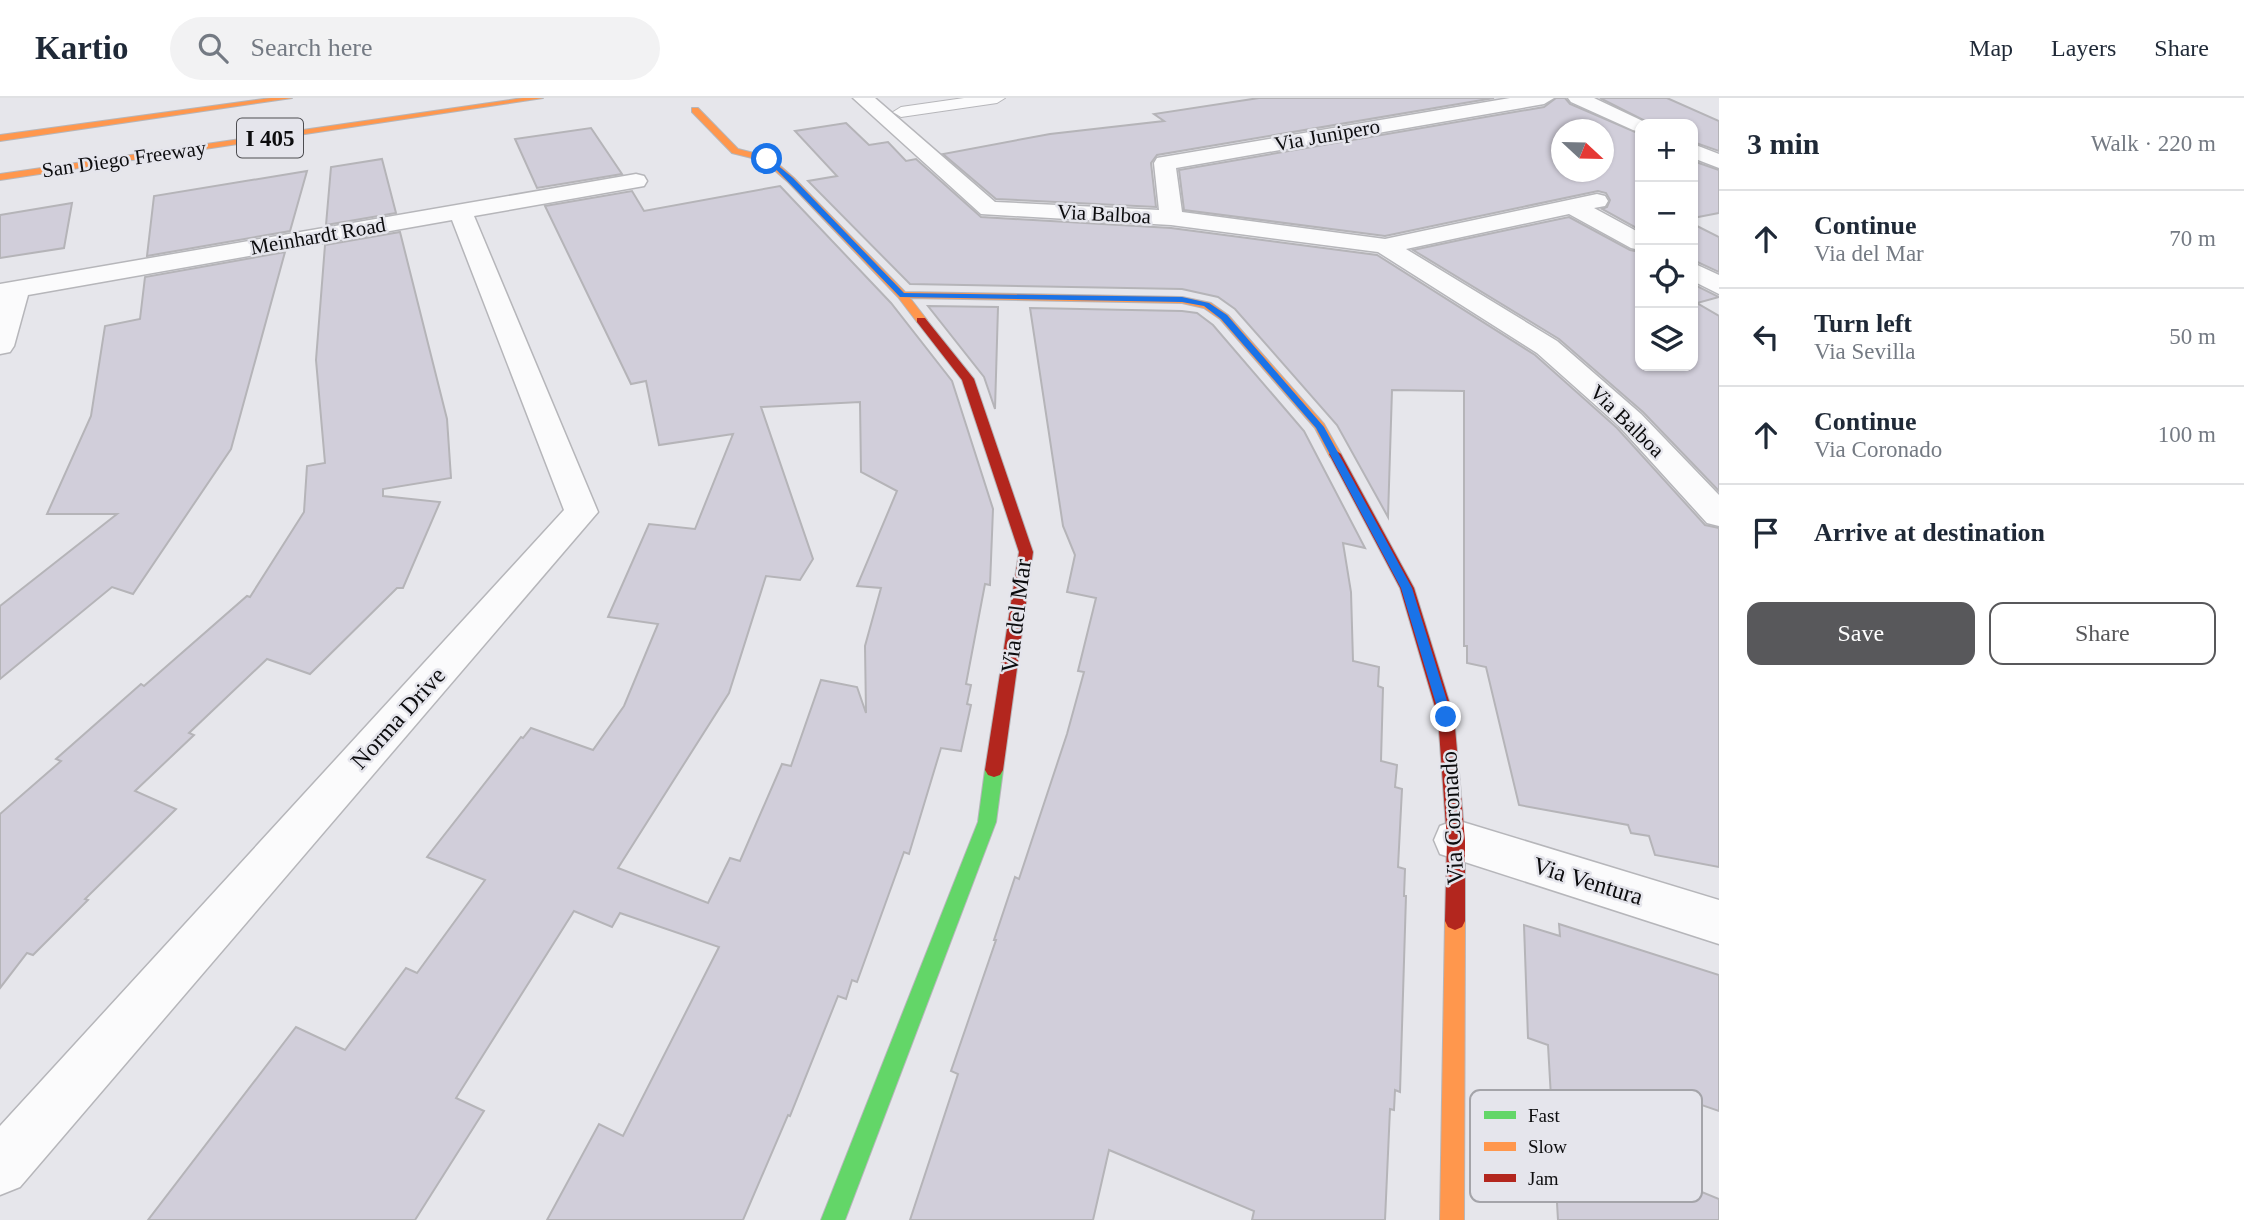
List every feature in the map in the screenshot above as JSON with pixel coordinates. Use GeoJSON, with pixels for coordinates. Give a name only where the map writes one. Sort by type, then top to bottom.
{"type":"FeatureCollection","features":[{"type":"Feature","properties":{"kind":"main road"},"geometry":{"type":"LineString","coordinates":[[0,138],[288,98]]}},
{"type":"Feature","properties":{"kind":"main road"},"geometry":{"type":"LineString","coordinates":[[0,161],[436,98]]}},
{"type":"Feature","properties":{"kind":"main road","name":"San Diego Freeway"},"geometry":{"type":"LineString","coordinates":[[0,177],[539,98]]}},
{"type":"Feature","properties":{"kind":"main road","name":"Via del Mar"},"geometry":{"type":"LineString","coordinates":[[695,110],[735,151],[767,159],[791,180],[902,295],[968,379],[1026,552],[987,822],[832,1220]]}},
{"type":"Feature","properties":{"kind":"main road","name":"Via Coronado"},"geometry":{"type":"LineString","coordinates":[[902,295],[1182,300],[1207,304],[1224,317],[1320,427],[1406,588],[1446,717],[1456,840],[1452,1220]]}},
{"type":"Feature","properties":{"kind":"street","name":"Via Balboa"},"geometry":{"type":"LineString","coordinates":[[863,98],[989,209],[1171,218],[1385,246],[1586,205],[1635,239]]}},
{"type":"Feature","properties":{"kind":"street","name":"Via Junipero"},"geometry":{"type":"LineString","coordinates":[[1171,218],[1165,163],[1544,98]]}},
{"type":"Feature","properties":{"kind":"street"},"geometry":{"type":"LineString","coordinates":[[1578,98],[1635,124]]}},
{"type":"Feature","properties":{"kind":"street"},"geometry":{"type":"LineString","coordinates":[[1698,152],[1719,162]]}},
{"type":"Feature","properties":{"kind":"street","name":"Meinhardt Road"},"geometry":{"type":"LineString","coordinates":[[9,290],[636,181]]}},
{"type":"Feature","properties":{"kind":"street","name":"Norma Drive"},"geometry":{"type":"LineString","coordinates":[[0,1167],[581,512],[460,211]]}},
{"type":"Feature","properties":{"kind":"street","name":"Via Balboa"},"geometry":{"type":"LineString","coordinates":[[1385,246],[1547,346],[1630,420],[1719,515]]}},
{"type":"Feature","properties":{"kind":"street"},"geometry":{"type":"LineString","coordinates":[[1698,274],[1719,286]]}},
{"type":"Feature","properties":{"kind":"street"},"geometry":{"type":"LineString","coordinates":[[0,346],[9,290]]}},
{"type":"Feature","properties":{"kind":"street","name":"Via Ventura"},"geometry":{"type":"LineString","coordinates":[[1456,840],[1719,922]]}},
{"type":"Feature","properties":{"kind":"lane"},"geometry":{"type":"LineString","coordinates":[[901,112],[997,98]]}},
{"type":"Feature","properties":{"kind":"building"},"geometry":{"type":"Polygon","coordinates":[[[1259,98],[1494,98],[1157,155],[1151,163],[1156,207],[996,199],[943,154],[1050,134],[1164,121],[1154,114],[1259,98]]]}},
{"type":"Feature","properties":{"kind":"building"},"geometry":{"type":"Polygon","coordinates":[[[1556,98],[1565,98],[1570,104],[1605,119],[1551,119],[1551,182],[1614,182],[1614,123],[1635,132],[1635,227],[1602,209],[1607,207],[1610,200],[1606,193],[1598,191],[1385,236],[1184,210],[1179,170],[1544,107],[1556,98]]]}},
{"type":"Feature","properties":{"kind":"building"},"geometry":{"type":"Polygon","coordinates":[[[1600,98],[1667,98],[1719,121],[1719,151],[1698,144],[1698,119],[1641,119],[1600,98]]]}},
{"type":"Feature","properties":{"kind":"building"},"geometry":{"type":"Polygon","coordinates":[[[846,123],[869,145],[888,142],[906,161],[916,159],[981,217],[1171,228],[1377,255],[1535,355],[1617,428],[1705,525],[1719,528],[1719,867],[1655,855],[1649,836],[1631,833],[1628,825],[1519,805],[1486,667],[1467,663],[1467,646],[1464,646],[1464,391],[1392,390],[1388,517],[1337,425],[1235,309],[1218,297],[1182,289],[910,284],[808,181],[837,176],[795,131],[846,123]]]}},
{"type":"Feature","properties":{"kind":"building"},"geometry":{"type":"Polygon","coordinates":[[[591,128],[622,174],[537,188],[515,139],[591,128]]]}},
{"type":"Feature","properties":{"kind":"building"},"geometry":{"type":"Polygon","coordinates":[[[382,159],[396,213],[326,225],[331,167],[382,159]]]}},
{"type":"Feature","properties":{"kind":"building"},"geometry":{"type":"Polygon","coordinates":[[[1698,163],[1719,170],[1719,213],[1698,217],[1698,163]]]}},
{"type":"Feature","properties":{"kind":"building"},"geometry":{"type":"Polygon","coordinates":[[[307,171],[290,231],[147,256],[154,196],[307,171]]]}},
{"type":"Feature","properties":{"kind":"building"},"geometry":{"type":"Polygon","coordinates":[[[780,186],[891,303],[952,381],[993,509],[990,585],[985,584],[966,684],[971,685],[967,704],[971,705],[961,751],[941,748],[909,854],[904,852],[857,982],[852,980],[846,999],[838,996],[790,1116],[788,1115],[743,1220],[547,1220],[599,1124],[623,1136],[719,947],[620,913],[612,927],[574,911],[456,1098],[484,1111],[415,1220],[148,1220],[296,1027],[345,1050],[406,968],[417,973],[485,880],[427,857],[521,737],[531,728],[593,750],[624,706],[658,624],[608,617],[649,524],[695,529],[733,434],[659,445],[646,381],[631,384],[545,206],[632,191],[644,211],[780,186]],[[860,402],[761,407],[813,559],[800,580],[766,576],[729,693],[618,868],[708,903],[730,858],[740,861],[782,764],[791,766],[821,680],[857,687],[866,713],[865,646],[881,588],[857,586],[897,491],[861,472],[860,402]]]}},
{"type":"Feature","properties":{"kind":"building"},"geometry":{"type":"Polygon","coordinates":[[[72,203],[64,248],[0,258],[0,215],[72,203]]]}},
{"type":"Feature","properties":{"kind":"building"},"geometry":{"type":"Polygon","coordinates":[[[1569,217],[1635,251],[1635,371],[1698,371],[1698,304],[1719,316],[1719,491],[1643,412],[1559,339],[1413,250],[1569,217]]]}},
{"type":"Feature","properties":{"kind":"building"},"geometry":{"type":"Polygon","coordinates":[[[1698,226],[1719,237],[1719,272],[1698,262],[1698,226]]]}},
{"type":"Feature","properties":{"kind":"building"},"geometry":{"type":"Polygon","coordinates":[[[400,232],[447,419],[451,478],[383,489],[383,496],[440,502],[403,588],[397,588],[310,674],[267,659],[189,733],[194,735],[135,791],[176,809],[33,955],[27,953],[0,988],[0,814],[61,761],[56,759],[141,684],[144,686],[247,596],[250,597],[304,512],[307,466],[325,463],[316,360],[325,245],[400,232]]]}},
{"type":"Feature","properties":{"kind":"building"},"geometry":{"type":"Polygon","coordinates":[[[285,252],[231,449],[133,594],[112,587],[0,679],[0,606],[117,514],[47,514],[91,416],[105,326],[140,319],[145,277],[285,252]]]}},
{"type":"Feature","properties":{"kind":"building"},"geometry":{"type":"Polygon","coordinates":[[[1698,286],[1719,297],[1698,303],[1698,286]]]}},
{"type":"Feature","properties":{"kind":"building"},"geometry":{"type":"Polygon","coordinates":[[[928,306],[998,307],[995,409],[984,377],[928,306]]]}},
{"type":"Feature","properties":{"kind":"building"},"geometry":{"type":"Polygon","coordinates":[[[1030,308],[1197,313],[1213,325],[1304,431],[1365,548],[1343,543],[1351,592],[1353,661],[1379,667],[1378,686],[1383,688],[1381,761],[1397,765],[1395,787],[1402,789],[1398,867],[1405,869],[1406,896],[1400,1092],[1395,1090],[1394,1110],[1390,1109],[1385,1220],[1252,1220],[1254,1211],[1109,1150],[1093,1220],[910,1220],[958,1074],[951,1071],[1015,877],[1019,879],[1067,734],[1084,672],[1078,671],[1096,598],[1067,592],[1075,555],[1063,526],[1030,308]]]}},
{"type":"Feature","properties":{"kind":"building"},"geometry":{"type":"Polygon","coordinates":[[[1559,924],[1719,975],[1719,1111],[1702,1105],[1702,1090],[1551,1090],[1548,1045],[1528,1038],[1524,925],[1560,936],[1559,924]]]}},
{"type":"Feature","properties":{"kind":"building"},"geometry":{"type":"Polygon","coordinates":[[[1702,1192],[1719,1199],[1719,1220],[1558,1220],[1557,1202],[1702,1202],[1702,1192]]]}},
{"type":"Feature","properties":{"kind":"traffic: fast"},"geometry":{"type":"LineString","coordinates":[[833,1220],[987,822],[994,770]]}},
{"type":"Feature","properties":{"kind":"traffic: slow"},"geometry":{"type":"LineString","coordinates":[[0,138],[288,98]]}},
{"type":"Feature","properties":{"kind":"traffic: slow"},"geometry":{"type":"LineString","coordinates":[[0,177],[539,98]]}},
{"type":"Feature","properties":{"kind":"traffic: slow"},"geometry":{"type":"LineString","coordinates":[[695,110],[735,151],[767,159],[791,180],[902,295],[921,320]]}},
{"type":"Feature","properties":{"kind":"traffic: slow"},"geometry":{"type":"LineString","coordinates":[[902,295],[1182,300],[1207,305],[1224,317],[1320,427],[1335,454]]}},
{"type":"Feature","properties":{"kind":"traffic: slow"},"geometry":{"type":"LineString","coordinates":[[1452,1220],[1455,921]]}},
{"type":"Feature","properties":{"kind":"traffic: jam"},"geometry":{"type":"LineString","coordinates":[[921,320],[968,379],[1026,552],[994,770]]}},
{"type":"Feature","properties":{"kind":"traffic: jam"},"geometry":{"type":"LineString","coordinates":[[1335,454],[1407,588],[1446,717],[1456,840],[1455,921]]}},
{"type":"Feature","properties":{"kind":"route"},"geometry":{"type":"LineString","coordinates":[[767,159],[791,180],[902,295],[1182,300],[1207,304],[1224,317],[1320,427],[1406,588],[1446,717]]}}]}
